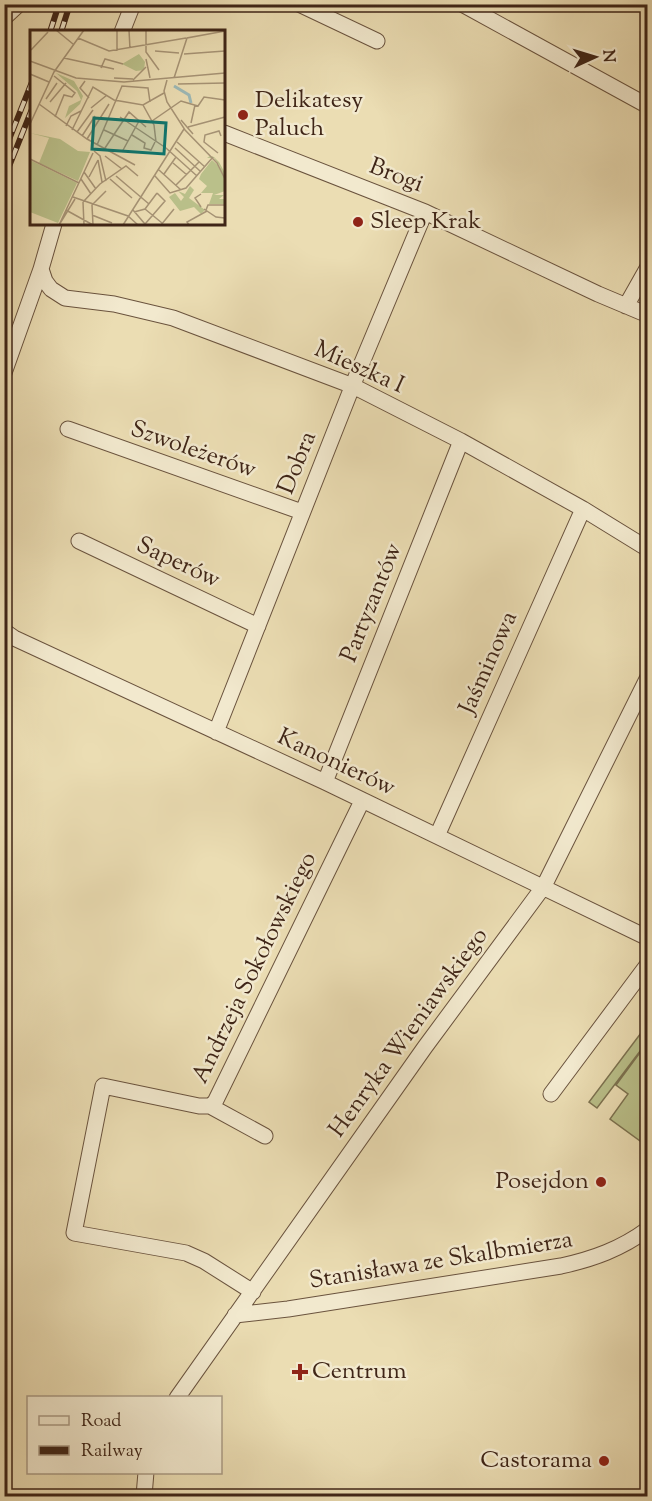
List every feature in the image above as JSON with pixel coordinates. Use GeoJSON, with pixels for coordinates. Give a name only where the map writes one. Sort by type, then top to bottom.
{"type":"FeatureCollection","features":[{"type":"Feature","properties":{"kind":"street"},"geometry":{"type":"LineString","coordinates":[[4,18],[19,4]]}},
{"type":"Feature","properties":{"kind":"street"},"geometry":{"type":"LineString","coordinates":[[123,30],[133,4]]}},
{"type":"Feature","properties":{"kind":"street"},"geometry":{"type":"LineString","coordinates":[[299,4],[377,41]]}},
{"type":"Feature","properties":{"kind":"street"},"geometry":{"type":"LineString","coordinates":[[462,4],[648,106]]}},
{"type":"Feature","properties":{"kind":"street","name":"Brogi"},"geometry":{"type":"LineString","coordinates":[[225,133],[425,212],[648,315]]}},
{"type":"Feature","properties":{"kind":"street","name":"Dobra"},"geometry":{"type":"LineString","coordinates":[[216,732],[352,386],[425,212]]}},
{"type":"Feature","properties":{"kind":"street"},"geometry":{"type":"LineString","coordinates":[[4,373],[41,269],[54,225]]}},
{"type":"Feature","properties":{"kind":"street"},"geometry":{"type":"LineString","coordinates":[[626,306],[648,267]]}},
{"type":"Feature","properties":{"kind":"street","name":"Mieszka I"},"geometry":{"type":"LineString","coordinates":[[41,269],[51,289],[65,298],[114,304],[173,318],[352,386],[461,441],[583,508],[648,549]]}},
{"type":"Feature","properties":{"kind":"street","name":"Szwoleżerów"},"geometry":{"type":"LineString","coordinates":[[68,429],[302,512]]}},
{"type":"Feature","properties":{"kind":"street","name":"Partyzantów"},"geometry":{"type":"LineString","coordinates":[[325,782],[461,441]]}},
{"type":"Feature","properties":{"kind":"street","name":"Jaśminowa"},"geometry":{"type":"LineString","coordinates":[[437,837],[583,508]]}},
{"type":"Feature","properties":{"kind":"street","name":"Saperów"},"geometry":{"type":"LineString","coordinates":[[79,541],[258,626]]}},
{"type":"Feature","properties":{"kind":"street","name":"Kanonierów"},"geometry":{"type":"LineString","coordinates":[[4,631],[14,638],[544,886],[648,938]]}},
{"type":"Feature","properties":{"kind":"street","name":"Henryka Wieniawskiego"},"geometry":{"type":"LineString","coordinates":[[178,1396],[425,1047],[544,886],[648,677]]}},
{"type":"Feature","properties":{"kind":"street","name":"Andrzeja Sokołowskiego"},"geometry":{"type":"LineString","coordinates":[[253,1292],[204,1261],[186,1253],[75,1233],[103,1086],[186,1104],[210,1106],[219,1097],[362,801]]}},
{"type":"Feature","properties":{"kind":"street"},"geometry":{"type":"LineString","coordinates":[[551,1094],[648,964]]}},
{"type":"Feature","properties":{"kind":"street"},"geometry":{"type":"LineString","coordinates":[[210,1106],[265,1136]]}},
{"type":"Feature","properties":{"kind":"street","name":"Stanisława ze Skalbmierza"},"geometry":{"type":"LineString","coordinates":[[235,1315],[561,1266],[605,1254],[630,1242],[648,1229]]}},
{"type":"Feature","properties":{"kind":"street"},"geometry":{"type":"LineString","coordinates":[[144,1497],[146,1474]]}},
{"type":"Feature","properties":{"kind":"green space"},"geometry":{"type":"Polygon","coordinates":[[[647,1025],[647,1042],[597,1108],[589,1102],[647,1025]]]}},
{"type":"Feature","properties":{"kind":"green space"},"geometry":{"type":"Polygon","coordinates":[[[647,1043],[648,1146],[610,1119],[628,1094],[616,1085],[647,1043]]]}},
{"type":"Feature","properties":{"kind":"railway"},"geometry":{"type":"LineString","coordinates":[[51,30],[59,4]]}},
{"type":"Feature","properties":{"kind":"railway"},"geometry":{"type":"LineString","coordinates":[[62,30],[70,4]]}},
{"type":"Feature","properties":{"kind":"railway"},"geometry":{"type":"LineString","coordinates":[[4,152],[30,87]]}},
{"type":"Feature","properties":{"kind":"railway"},"geometry":{"type":"LineString","coordinates":[[4,179],[30,114]]}},
{"type":"Feature","properties":{"kind":"place","name":"Delikatesy Paluch"},"geometry":{"type":"Point","coordinates":[243,115]}},
{"type":"Feature","properties":{"kind":"place","name":"Sleep Krak"},"geometry":{"type":"Point","coordinates":[358,222]}},
{"type":"Feature","properties":{"kind":"place","name":"Posejdon"},"geometry":{"type":"Point","coordinates":[601,1182]}},
{"type":"Feature","properties":{"kind":"place","name":"Centrum"},"geometry":{"type":"Point","coordinates":[300,1372]}},
{"type":"Feature","properties":{"kind":"place","name":"Castorama"},"geometry":{"type":"Point","coordinates":[604,1461]}}]}
